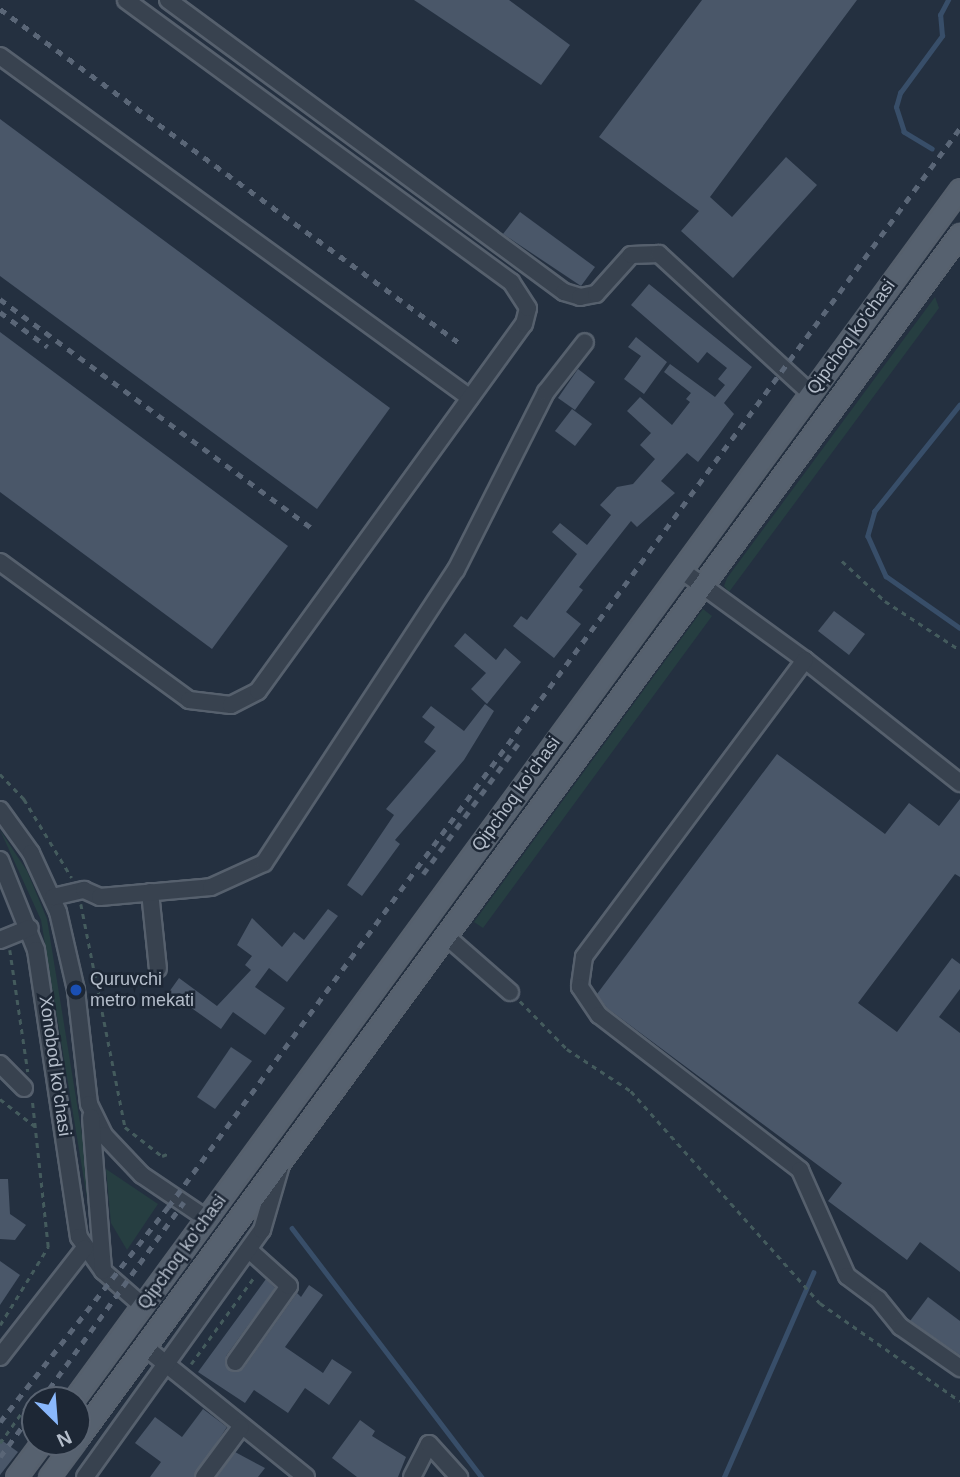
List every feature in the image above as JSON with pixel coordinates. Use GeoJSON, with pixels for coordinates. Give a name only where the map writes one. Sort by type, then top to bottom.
{"type":"FeatureCollection","features":[{"type":"Feature","properties":{"kind":"main road","name":"Qipchoq ko'chasi"},"geometry":{"type":"LineString","coordinates":[[83,1386],[960,189]]}},
{"type":"Feature","properties":{"kind":"main road","name":"Qipchoq ko'chasi"},"geometry":{"type":"LineString","coordinates":[[91,1420],[281,1165],[701,585],[960,234]]}},
{"type":"Feature","properties":{"kind":"main road"},"geometry":{"type":"LineString","coordinates":[[907,261],[929,276]]}},
{"type":"Feature","properties":{"kind":"main road"},"geometry":{"type":"LineString","coordinates":[[206,1219],[229,1235]]}},
{"type":"Feature","properties":{"kind":"main road"},"geometry":{"type":"LineString","coordinates":[[143,1306],[165,1323]]}},
{"type":"Feature","properties":{"kind":"main road"},"geometry":{"type":"LineString","coordinates":[[16,1477],[32,1456]]}},
{"type":"Feature","properties":{"kind":"main road","name":"Qipchoq ko'chasi"},"geometry":{"type":"LineString","coordinates":[[49,1477],[64,1456]]}},
{"type":"Feature","properties":{"kind":"street"},"geometry":{"type":"LineString","coordinates":[[0,562],[189,700],[231,705],[258,691],[524,324],[524,295],[126,0]]}},
{"type":"Feature","properties":{"kind":"street"},"geometry":{"type":"LineString","coordinates":[[168,0],[564,292],[580,297],[596,294],[631,255],[659,254],[810,393]]}},
{"type":"Feature","properties":{"kind":"street"},"geometry":{"type":"LineString","coordinates":[[0,56],[470,398]]}},
{"type":"Feature","properties":{"kind":"street"},"geometry":{"type":"LineString","coordinates":[[53,897],[78,891],[100,897],[150,892],[239,878],[264,863],[289,832],[417,622],[456,570],[546,392],[585,342]]}},
{"type":"Feature","properties":{"kind":"street"},"geometry":{"type":"LineString","coordinates":[[681,570],[805,660],[960,783]]}},
{"type":"Feature","properties":{"kind":"street"},"geometry":{"type":"LineString","coordinates":[[805,660],[584,957],[580,987],[599,1015],[800,1170],[847,1276],[878,1299],[901,1327],[960,1368]]}},
{"type":"Feature","properties":{"kind":"street","name":"Xonobod ko'chasi"},"geometry":{"type":"LineString","coordinates":[[0,810],[53,897],[76,990],[89,1104],[120,1157],[206,1219]]}},
{"type":"Feature","properties":{"kind":"street","name":"Xonobod ko'chasi"},"geometry":{"type":"LineString","coordinates":[[0,860],[30,928],[49,1016],[76,1221],[85,1248],[103,1271],[143,1306]]}},
{"type":"Feature","properties":{"kind":"street"},"geometry":{"type":"LineString","coordinates":[[150,892],[158,968]]}},
{"type":"Feature","properties":{"kind":"street"},"geometry":{"type":"LineString","coordinates":[[4,938],[30,928]]}},
{"type":"Feature","properties":{"kind":"street"},"geometry":{"type":"LineString","coordinates":[[446,936],[510,992]]}},
{"type":"Feature","properties":{"kind":"street"},"geometry":{"type":"LineString","coordinates":[[0,1064],[28,1086]]}},
{"type":"Feature","properties":{"kind":"street"},"geometry":{"type":"LineString","coordinates":[[89,1104],[103,1271]]}},
{"type":"Feature","properties":{"kind":"street"},"geometry":{"type":"LineString","coordinates":[[85,1477],[262,1230],[281,1165]]}},
{"type":"Feature","properties":{"kind":"street"},"geometry":{"type":"LineString","coordinates":[[0,1357],[85,1248]]}},
{"type":"Feature","properties":{"kind":"street"},"geometry":{"type":"LineString","coordinates":[[235,1362],[289,1286],[249,1250]]}},
{"type":"Feature","properties":{"kind":"street"},"geometry":{"type":"LineString","coordinates":[[145,1347],[306,1477]]}},
{"type":"Feature","properties":{"kind":"street"},"geometry":{"type":"LineString","coordinates":[[204,1477],[241,1427]]}},
{"type":"Feature","properties":{"kind":"street"},"geometry":{"type":"LineString","coordinates":[[412,1477],[429,1444],[458,1477]]}},
{"type":"Feature","properties":{"kind":"path"},"geometry":{"type":"LineString","coordinates":[[842,561],[885,601],[960,650]]}},
{"type":"Feature","properties":{"kind":"path"},"geometry":{"type":"LineString","coordinates":[[0,774],[38,820],[78,891],[125,1127],[162,1156],[170,1153]]}},
{"type":"Feature","properties":{"kind":"path"},"geometry":{"type":"LineString","coordinates":[[0,1325],[48,1247],[36,1126],[4,938]]}},
{"type":"Feature","properties":{"kind":"path"},"geometry":{"type":"LineString","coordinates":[[510,992],[567,1049],[631,1091],[810,1293],[960,1401]]}},
{"type":"Feature","properties":{"kind":"path"},"geometry":{"type":"LineString","coordinates":[[0,1098],[36,1126]]}},
{"type":"Feature","properties":{"kind":"path"},"geometry":{"type":"LineString","coordinates":[[0,1443],[21,1414]]}},
{"type":"Feature","properties":{"kind":"green space"},"geometry":{"type":"Polygon","coordinates":[[[935,297],[939,308],[729,592],[724,586],[727,578],[935,297]]]}},
{"type":"Feature","properties":{"kind":"green space"},"geometry":{"type":"Polygon","coordinates":[[[703,609],[712,616],[483,928],[474,922],[703,609]]]}},
{"type":"Feature","properties":{"kind":"green space"},"geometry":{"type":"Polygon","coordinates":[[[0,830],[27,871],[47,919],[93,1203],[88,1204],[41,920],[0,830]]]}},
{"type":"Feature","properties":{"kind":"green space"},"geometry":{"type":"Polygon","coordinates":[[[106,1169],[158,1204],[127,1250],[111,1223],[106,1169]]]}},
{"type":"Feature","properties":{"kind":"building"},"geometry":{"type":"Polygon","coordinates":[[[414,0],[509,0],[570,45],[541,85],[414,0]]]}},
{"type":"Feature","properties":{"kind":"building"},"geometry":{"type":"Polygon","coordinates":[[[702,0],[857,0],[710,197],[732,217],[786,157],[817,185],[733,278],[681,231],[699,211],[599,137],[702,0]]]}},
{"type":"Feature","properties":{"kind":"building"},"geometry":{"type":"Polygon","coordinates":[[[0,119],[390,408],[317,509],[0,276],[0,119]]]}},
{"type":"Feature","properties":{"kind":"building"},"geometry":{"type":"Polygon","coordinates":[[[520,212],[595,267],[581,286],[503,234],[520,212]]]}},
{"type":"Feature","properties":{"kind":"building"},"geometry":{"type":"Polygon","coordinates":[[[649,284],[752,367],[724,403],[734,414],[698,462],[687,453],[661,481],[675,493],[637,527],[631,521],[579,587],[583,590],[566,612],[581,624],[554,658],[513,626],[521,616],[527,620],[577,554],[552,532],[560,523],[587,545],[611,515],[600,505],[617,487],[633,484],[655,459],[640,445],[651,433],[627,411],[640,397],[672,425],[690,402],[686,399],[691,393],[664,372],[670,364],[715,397],[725,385],[718,379],[727,368],[707,352],[698,363],[631,305],[649,284]]]}},
{"type":"Feature","properties":{"kind":"building"},"geometry":{"type":"Polygon","coordinates":[[[0,332],[288,546],[212,649],[0,492],[0,332]]]}},
{"type":"Feature","properties":{"kind":"building"},"geometry":{"type":"Polygon","coordinates":[[[636,337],[667,362],[644,394],[624,379],[641,356],[628,347],[636,337]]]}},
{"type":"Feature","properties":{"kind":"building"},"geometry":{"type":"Polygon","coordinates":[[[578,369],[595,382],[575,410],[558,398],[578,369]]]}},
{"type":"Feature","properties":{"kind":"building"},"geometry":{"type":"Polygon","coordinates":[[[572,409],[592,424],[575,446],[555,431],[572,409]]]}},
{"type":"Feature","properties":{"kind":"building"},"geometry":{"type":"Polygon","coordinates":[[[834,611],[865,634],[849,655],[818,631],[834,611]]]}},
{"type":"Feature","properties":{"kind":"building"},"geometry":{"type":"Polygon","coordinates":[[[465,633],[496,660],[505,648],[521,662],[487,704],[471,689],[486,673],[454,646],[465,633]]]}},
{"type":"Feature","properties":{"kind":"building"},"geometry":{"type":"Polygon","coordinates":[[[485,704],[494,711],[464,760],[395,840],[400,844],[362,896],[347,885],[394,815],[386,809],[436,751],[424,742],[435,727],[422,717],[431,706],[464,731],[485,704]]]}},
{"type":"Feature","properties":{"kind":"building"},"geometry":{"type":"Polygon","coordinates":[[[777,754],[885,834],[909,803],[939,826],[960,799],[960,877],[955,874],[858,1003],[897,1032],[952,958],[960,964],[960,989],[939,1017],[960,1033],[960,1272],[920,1242],[907,1260],[828,1201],[842,1183],[607,1008],[597,994],[777,754]]]}},
{"type":"Feature","properties":{"kind":"building"},"geometry":{"type":"Polygon","coordinates":[[[328,909],[338,916],[287,982],[269,968],[255,987],[285,1008],[265,1035],[233,1012],[221,1029],[169,992],[179,978],[217,1006],[251,970],[245,965],[252,956],[237,945],[252,918],[282,947],[294,932],[304,940],[328,909]]]}},
{"type":"Feature","properties":{"kind":"building"},"geometry":{"type":"Polygon","coordinates":[[[231,1047],[252,1061],[215,1109],[197,1097],[231,1047]]]}},
{"type":"Feature","properties":{"kind":"building"},"geometry":{"type":"Polygon","coordinates":[[[0,1179],[8,1179],[10,1214],[26,1225],[15,1240],[0,1239],[0,1179]]]}},
{"type":"Feature","properties":{"kind":"building"},"geometry":{"type":"Polygon","coordinates":[[[0,1261],[20,1275],[0,1305],[0,1261]]]}},
{"type":"Feature","properties":{"kind":"building"},"geometry":{"type":"Polygon","coordinates":[[[266,1279],[275,1288],[226,1356],[226,1367],[233,1372],[243,1369],[297,1293],[301,1297],[309,1285],[323,1295],[285,1347],[323,1373],[332,1359],[352,1372],[329,1405],[305,1388],[288,1413],[254,1390],[245,1403],[198,1372],[266,1279]]]}},
{"type":"Feature","properties":{"kind":"building"},"geometry":{"type":"Polygon","coordinates":[[[928,1297],[960,1321],[960,1355],[910,1321],[928,1297]]]}},
{"type":"Feature","properties":{"kind":"building"},"geometry":{"type":"Polygon","coordinates":[[[203,1409],[227,1427],[194,1477],[150,1477],[161,1462],[135,1443],[155,1417],[182,1437],[203,1409]]]}},
{"type":"Feature","properties":{"kind":"building"},"geometry":{"type":"Polygon","coordinates":[[[360,1420],[375,1431],[372,1436],[406,1457],[398,1477],[357,1477],[332,1458],[360,1420]]]}},
{"type":"Feature","properties":{"kind":"building"},"geometry":{"type":"Polygon","coordinates":[[[0,1439],[18,1452],[0,1475],[0,1439]]]}},
{"type":"Feature","properties":{"kind":"building"},"geometry":{"type":"Polygon","coordinates":[[[235,1452],[265,1468],[258,1477],[217,1477],[235,1452]]]}},
{"type":"Feature","properties":{"kind":"waterway"},"geometry":{"type":"LineString","coordinates":[[932,149],[904,132],[896,107],[900,93],[942,36],[940,15],[948,0]]}},
{"type":"Feature","properties":{"kind":"waterway"},"geometry":{"type":"LineString","coordinates":[[960,405],[875,511],[868,536],[886,576],[960,628]]}},
{"type":"Feature","properties":{"kind":"waterway"},"geometry":{"type":"LineString","coordinates":[[292,1228],[482,1477]]}},
{"type":"Feature","properties":{"kind":"waterway"},"geometry":{"type":"LineString","coordinates":[[724,1477],[813,1273]]}},
{"type":"Feature","properties":{"kind":"railway"},"geometry":{"type":"LineString","coordinates":[[0,9],[458,342]]}},
{"type":"Feature","properties":{"kind":"railway"},"geometry":{"type":"LineString","coordinates":[[0,1422],[168,1207],[960,128]]}},
{"type":"Feature","properties":{"kind":"railway"},"geometry":{"type":"LineString","coordinates":[[0,299],[315,530]]}},
{"type":"Feature","properties":{"kind":"railway"},"geometry":{"type":"LineString","coordinates":[[0,312],[48,347]]}},
{"type":"Feature","properties":{"kind":"railway"},"geometry":{"type":"LineString","coordinates":[[423,874],[522,738]]}},
{"type":"Feature","properties":{"kind":"railway"},"geometry":{"type":"LineString","coordinates":[[51,1386],[184,1202]]}},
{"type":"Feature","properties":{"kind":"railway"},"geometry":{"type":"LineString","coordinates":[[0,1457],[21,1428]]}},
{"type":"Feature","properties":{"kind":"place","name":"Quruvchi metro mekati"},"geometry":{"type":"Point","coordinates":[76,990]}}]}
